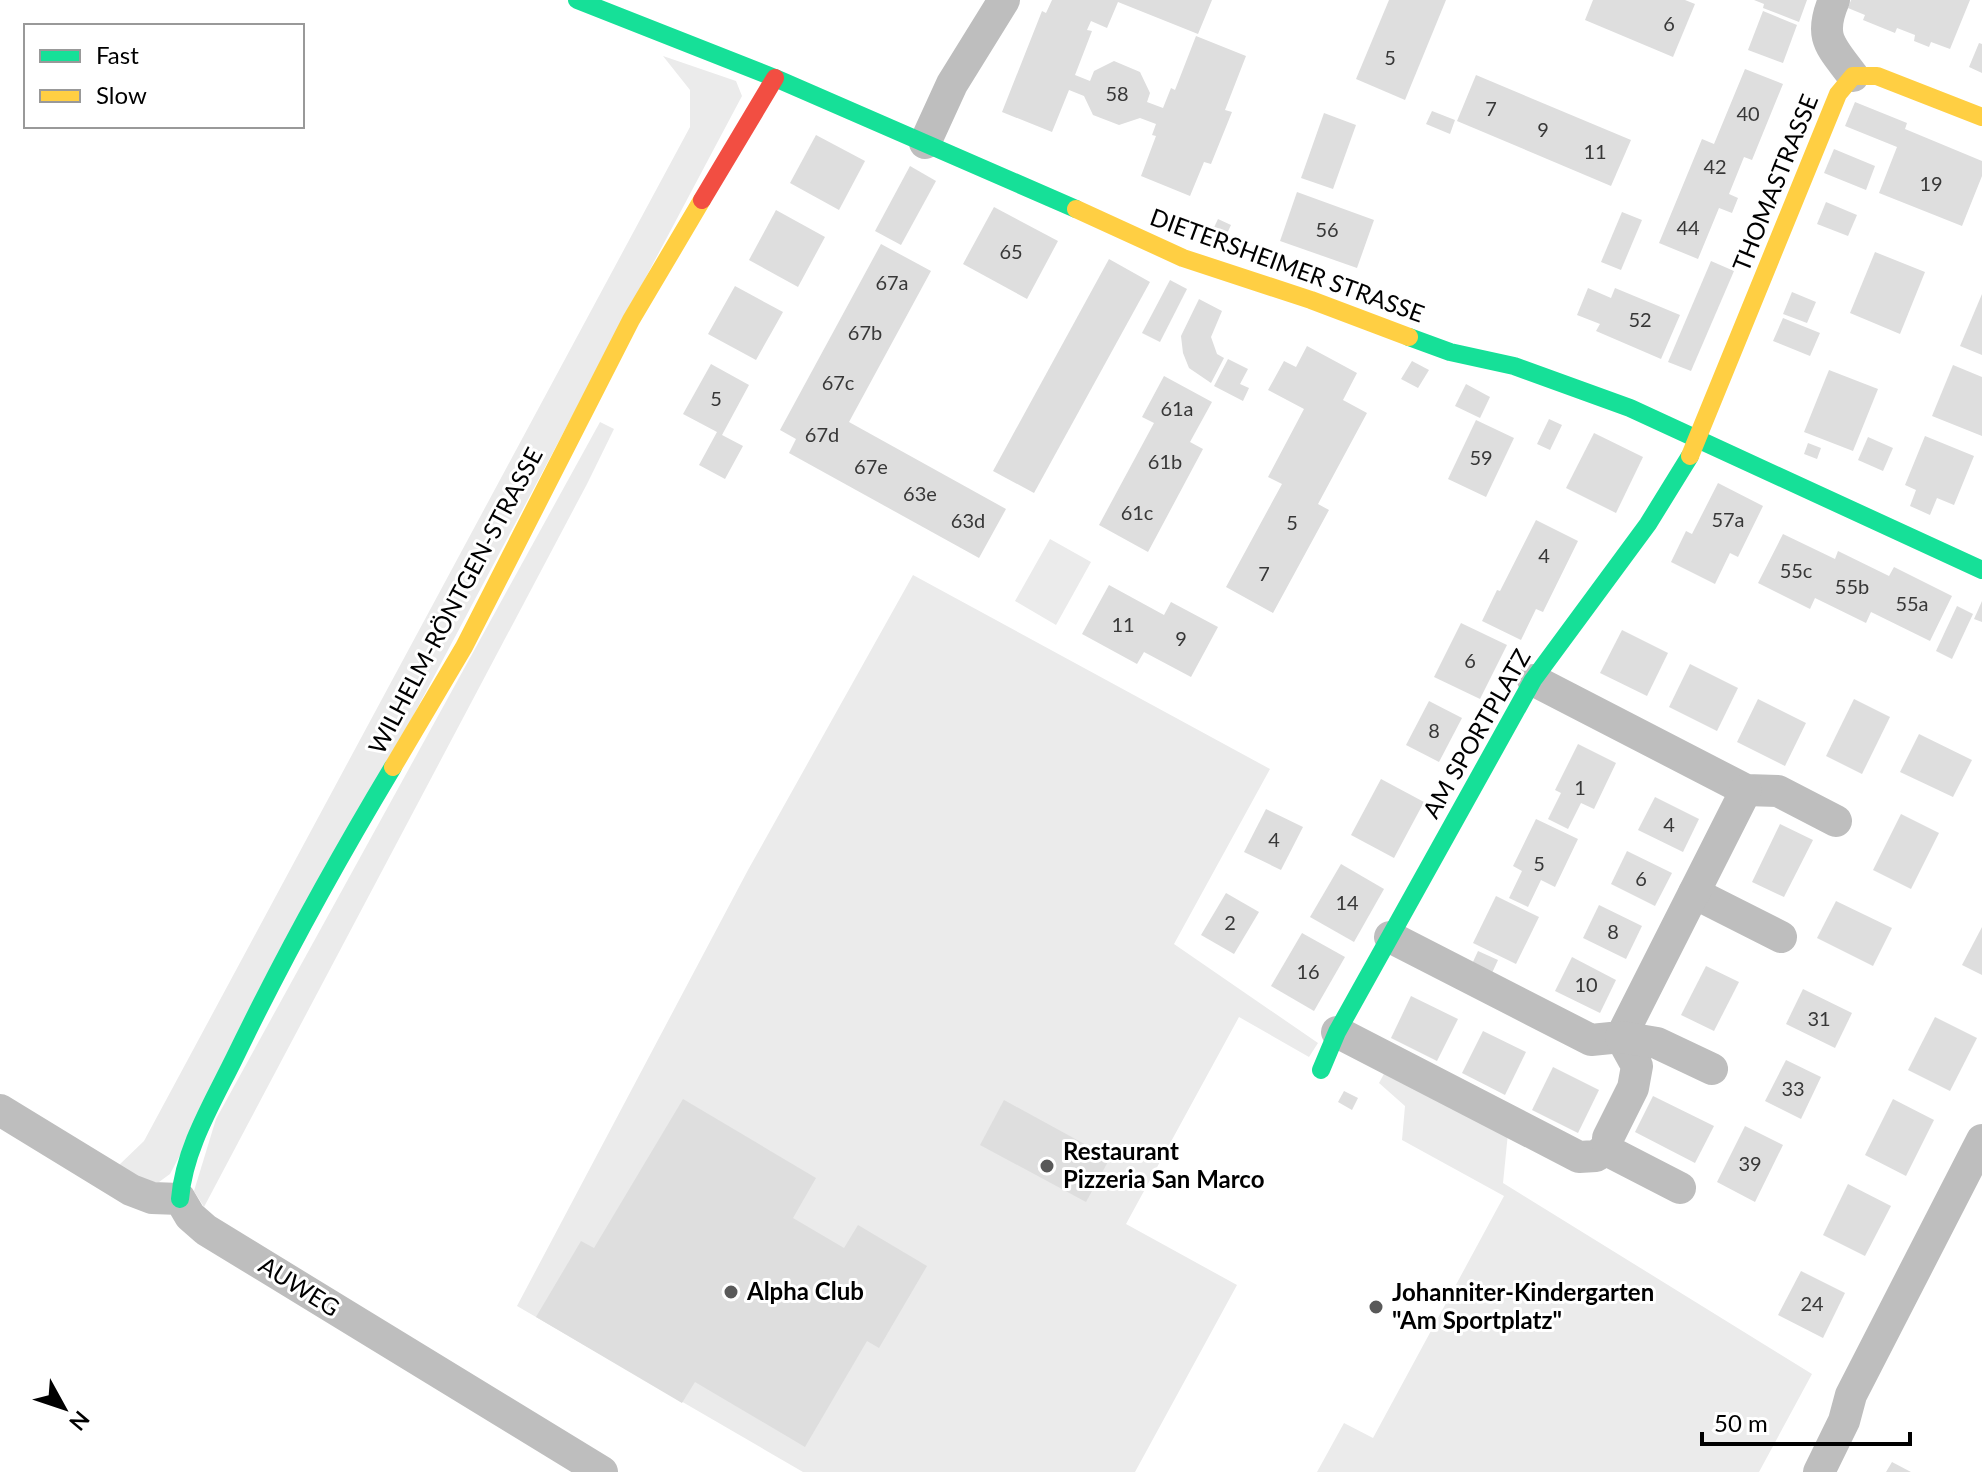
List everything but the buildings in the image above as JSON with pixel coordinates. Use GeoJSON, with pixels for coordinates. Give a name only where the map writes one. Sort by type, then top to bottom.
{"type":"FeatureCollection","features":[{"type":"Feature","properties":{"kind":"street","name":"DIETERSHEIMER STRASSE"},"geometry":{"type":"LineString","coordinates":[[577,0],[775,78],[1183,258],[1311,300],[1450,352],[1514,366],[1630,408],[1982,570]]}},
{"type":"Feature","properties":{"kind":"street"},"geometry":{"type":"LineString","coordinates":[[925,143],[952,84],[1004,0]]}},
{"type":"Feature","properties":{"kind":"street"},"geometry":{"type":"LineString","coordinates":[[1834,0],[1826,18],[1825,32],[1831,46],[1853,76],[1877,76],[1982,117]]}},
{"type":"Feature","properties":{"kind":"street","name":"THOMASTRASSE"},"geometry":{"type":"LineString","coordinates":[[1699,438],[1838,94],[1853,76]]}},
{"type":"Feature","properties":{"kind":"street","name":"WILHELM-RÖNTGEN-STRASSE"},"geometry":{"type":"LineString","coordinates":[[180,1199],[182,1174],[200,1129],[275,975],[325,881],[464,647],[631,320],[775,78]]}},
{"type":"Feature","properties":{"kind":"street","name":"AM SPORTPLATZ"},"geometry":{"type":"LineString","coordinates":[[1321,1070],[1337,1032],[1533,680],[1648,524],[1676,482],[1699,438]]}},
{"type":"Feature","properties":{"kind":"street"},"geometry":{"type":"LineString","coordinates":[[1533,680],[1746,790],[1778,791],[1836,821]]}},
{"type":"Feature","properties":{"kind":"street"},"geometry":{"type":"LineString","coordinates":[[1621,1037],[1746,790]]}},
{"type":"Feature","properties":{"kind":"street"},"geometry":{"type":"LineString","coordinates":[[1694,893],[1781,937]]}},
{"type":"Feature","properties":{"kind":"street"},"geometry":{"type":"LineString","coordinates":[[1390,937],[1591,1040],[1621,1037],[1657,1043],[1712,1069]]}},
{"type":"Feature","properties":{"kind":"street"},"geometry":{"type":"LineString","coordinates":[[1337,1032],[1579,1157],[1596,1156],[1608,1147]]}},
{"type":"Feature","properties":{"kind":"street"},"geometry":{"type":"LineString","coordinates":[[1621,1037],[1637,1066],[1633,1088],[1608,1138],[1608,1147],[1614,1154],[1680,1188]]}},
{"type":"Feature","properties":{"kind":"street"},"geometry":{"type":"LineString","coordinates":[[0,1110],[131,1190],[152,1198],[180,1199]]}},
{"type":"Feature","properties":{"kind":"street"},"geometry":{"type":"LineString","coordinates":[[1819,1472],[1844,1421],[1851,1395],[1982,1140]]}},
{"type":"Feature","properties":{"kind":"street","name":"AUWEG"},"geometry":{"type":"LineString","coordinates":[[180,1199],[190,1216],[206,1230],[602,1472]]}},
{"type":"Feature","properties":{"kind":"shaded area"},"geometry":{"type":"Polygon","coordinates":[[[663,56],[736,81],[742,96],[170,1174],[159,1182],[143,1183],[118,1166],[144,1141],[690,127],[690,90],[663,56]]]}},
{"type":"Feature","properties":{"kind":"shaded area"},"geometry":{"type":"Polygon","coordinates":[[[600,422],[614,429],[587,484],[204,1207],[194,1191],[216,1119],[600,422]]]}},
{"type":"Feature","properties":{"kind":"shaded area"},"geometry":{"type":"Polygon","coordinates":[[[1050,539],[1091,562],[1056,625],[1015,601],[1050,539]]]}},
{"type":"Feature","properties":{"kind":"shaded area"},"geometry":{"type":"Polygon","coordinates":[[[913,575],[1270,769],[1174,944],[1318,1043],[1309,1057],[1239,1017],[1126,1224],[1237,1285],[1135,1472],[803,1472],[517,1306],[748,870],[913,575]]]}},
{"type":"Feature","properties":{"kind":"shaded area"},"geometry":{"type":"Polygon","coordinates":[[[1385,1072],[1508,1133],[1503,1183],[1812,1374],[1759,1472],[1317,1472],[1344,1423],[1373,1438],[1504,1196],[1402,1140],[1405,1106],[1379,1083],[1385,1072]]]}},
{"type":"Feature","properties":{"kind":"traffic: fast"},"geometry":{"type":"LineString","coordinates":[[577,0],[775,78],[1076,209]]}},
{"type":"Feature","properties":{"kind":"traffic: fast"},"geometry":{"type":"LineString","coordinates":[[1409,337],[1450,352],[1514,366],[1630,408],[1982,570]]}},
{"type":"Feature","properties":{"kind":"traffic: fast"},"geometry":{"type":"LineString","coordinates":[[1321,1070],[1337,1032],[1533,680],[1648,524],[1690,456]]}},
{"type":"Feature","properties":{"kind":"traffic: fast"},"geometry":{"type":"LineString","coordinates":[[180,1199],[187,1162],[209,1109],[291,947],[393,767]]}},
{"type":"Feature","properties":{"kind":"traffic: slow"},"geometry":{"type":"LineString","coordinates":[[1690,456],[1838,94],[1853,76],[1877,76],[1982,117]]}},
{"type":"Feature","properties":{"kind":"traffic: slow"},"geometry":{"type":"LineString","coordinates":[[393,767],[464,647],[631,320],[702,200]]}},
{"type":"Feature","properties":{"kind":"traffic: slow"},"geometry":{"type":"LineString","coordinates":[[1076,209],[1183,258],[1311,300],[1409,337]]}},
{"type":"Feature","properties":{"kind":"traffic: jam"},"geometry":{"type":"LineString","coordinates":[[702,200],[775,78]]}},
{"type":"Feature","properties":{"kind":"place","name":"Restaurant Pizzeria San Marco"},"geometry":{"type":"Point","coordinates":[1047,1166]}},
{"type":"Feature","properties":{"kind":"place","name":"Alpha Club"},"geometry":{"type":"Point","coordinates":[731,1292]}},
{"type":"Feature","properties":{"kind":"place","name":"Johanniter-Kindergarten \"Am Sportplatz\""},"geometry":{"type":"Point","coordinates":[1376,1307]}}]}
